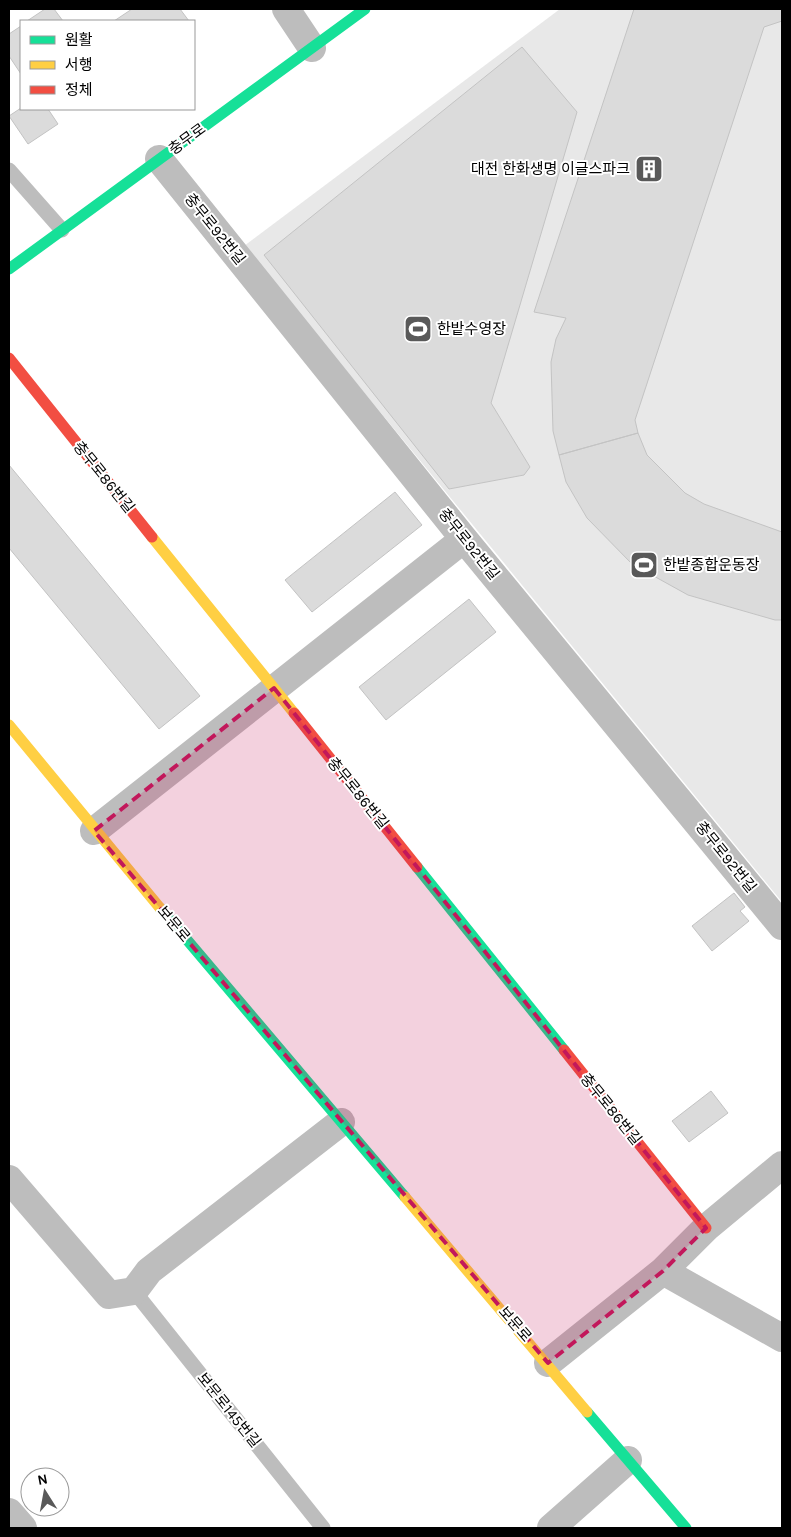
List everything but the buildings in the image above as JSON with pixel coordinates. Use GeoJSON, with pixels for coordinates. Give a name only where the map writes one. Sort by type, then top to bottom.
{"type":"FeatureCollection","features":[{"type":"Feature","properties":{"kind":"main road","name":"충무로"},"geometry":{"type":"LineString","coordinates":[[9,269],[365,9]]}},
{"type":"Feature","properties":{"kind":"main road","name":"충무로86번길"},"geometry":{"type":"LineString","coordinates":[[9,358],[706,1228]]}},
{"type":"Feature","properties":{"kind":"main road","name":"보문로"},"geometry":{"type":"LineString","coordinates":[[9,725],[94,830],[686,1528]]}},
{"type":"Feature","properties":{"kind":"street"},"geometry":{"type":"LineString","coordinates":[[286,9],[312,48]]}},
{"type":"Feature","properties":{"kind":"street","name":"충무로92번길"},"geometry":{"type":"LineString","coordinates":[[159,159],[464,539],[779,915]]}},
{"type":"Feature","properties":{"kind":"street"},"geometry":{"type":"LineString","coordinates":[[94,830],[464,539]]}},
{"type":"Feature","properties":{"kind":"street"},"geometry":{"type":"LineString","coordinates":[[9,1178],[109,1296],[142,1281],[341,1122]]}},
{"type":"Feature","properties":{"kind":"street"},"geometry":{"type":"LineString","coordinates":[[548,1363],[663,1271],[706,1228],[782,1165]]}},
{"type":"Feature","properties":{"kind":"street"},"geometry":{"type":"LineString","coordinates":[[663,1271],[782,1338]]}},
{"type":"Feature","properties":{"kind":"street"},"geometry":{"type":"LineString","coordinates":[[551,1528],[628,1460]]}},
{"type":"Feature","properties":{"kind":"street"},"geometry":{"type":"LineString","coordinates":[[9,1512],[23,1528]]}},
{"type":"Feature","properties":{"kind":"lane"},"geometry":{"type":"LineString","coordinates":[[9,170],[62,230]]}},
{"type":"Feature","properties":{"kind":"lane","name":"보문로145번길"},"geometry":{"type":"LineString","coordinates":[[142,1281],[323,1528]]}},
{"type":"Feature","properties":{"kind":"highlighted area"},"geometry":{"type":"Polygon","coordinates":[[[274,688],[706,1228],[663,1271],[548,1363],[94,831],[274,688]]]}},
{"type":"Feature","properties":{"kind":"shaded area","name":"한밭종합운동장"},"geometry":{"type":"Polygon","coordinates":[[[560,9],[782,9],[782,902],[244,246],[560,9]]]}},
{"type":"Feature","properties":{"kind":"traffic: fast"},"geometry":{"type":"LineString","coordinates":[[9,269],[365,9]]}},
{"type":"Feature","properties":{"kind":"traffic: fast"},"geometry":{"type":"LineString","coordinates":[[417,867],[564,1050]]}},
{"type":"Feature","properties":{"kind":"traffic: fast"},"geometry":{"type":"LineString","coordinates":[[160,908],[405,1197]]}},
{"type":"Feature","properties":{"kind":"traffic: fast"},"geometry":{"type":"LineString","coordinates":[[587,1412],[686,1528]]}},
{"type":"Feature","properties":{"kind":"traffic: slow"},"geometry":{"type":"LineString","coordinates":[[152,537],[294,713]]}},
{"type":"Feature","properties":{"kind":"traffic: slow"},"geometry":{"type":"LineString","coordinates":[[9,725],[160,908]]}},
{"type":"Feature","properties":{"kind":"traffic: slow"},"geometry":{"type":"LineString","coordinates":[[405,1197],[587,1412]]}},
{"type":"Feature","properties":{"kind":"traffic: jam"},"geometry":{"type":"LineString","coordinates":[[9,358],[152,537]]}},
{"type":"Feature","properties":{"kind":"traffic: jam"},"geometry":{"type":"LineString","coordinates":[[294,713],[417,867]]}},
{"type":"Feature","properties":{"kind":"traffic: jam"},"geometry":{"type":"LineString","coordinates":[[564,1050],[706,1228]]}},
{"type":"Feature","properties":{"kind":"place","name":"대전 한화생명 이글스파크"},"geometry":{"type":"Point","coordinates":[649,169]}},
{"type":"Feature","properties":{"kind":"place","name":"한밭수영장"},"geometry":{"type":"Point","coordinates":[418,329]}},
{"type":"Feature","properties":{"kind":"place","name":"한밭종합운동장"},"geometry":{"type":"Point","coordinates":[644,565]}}]}
